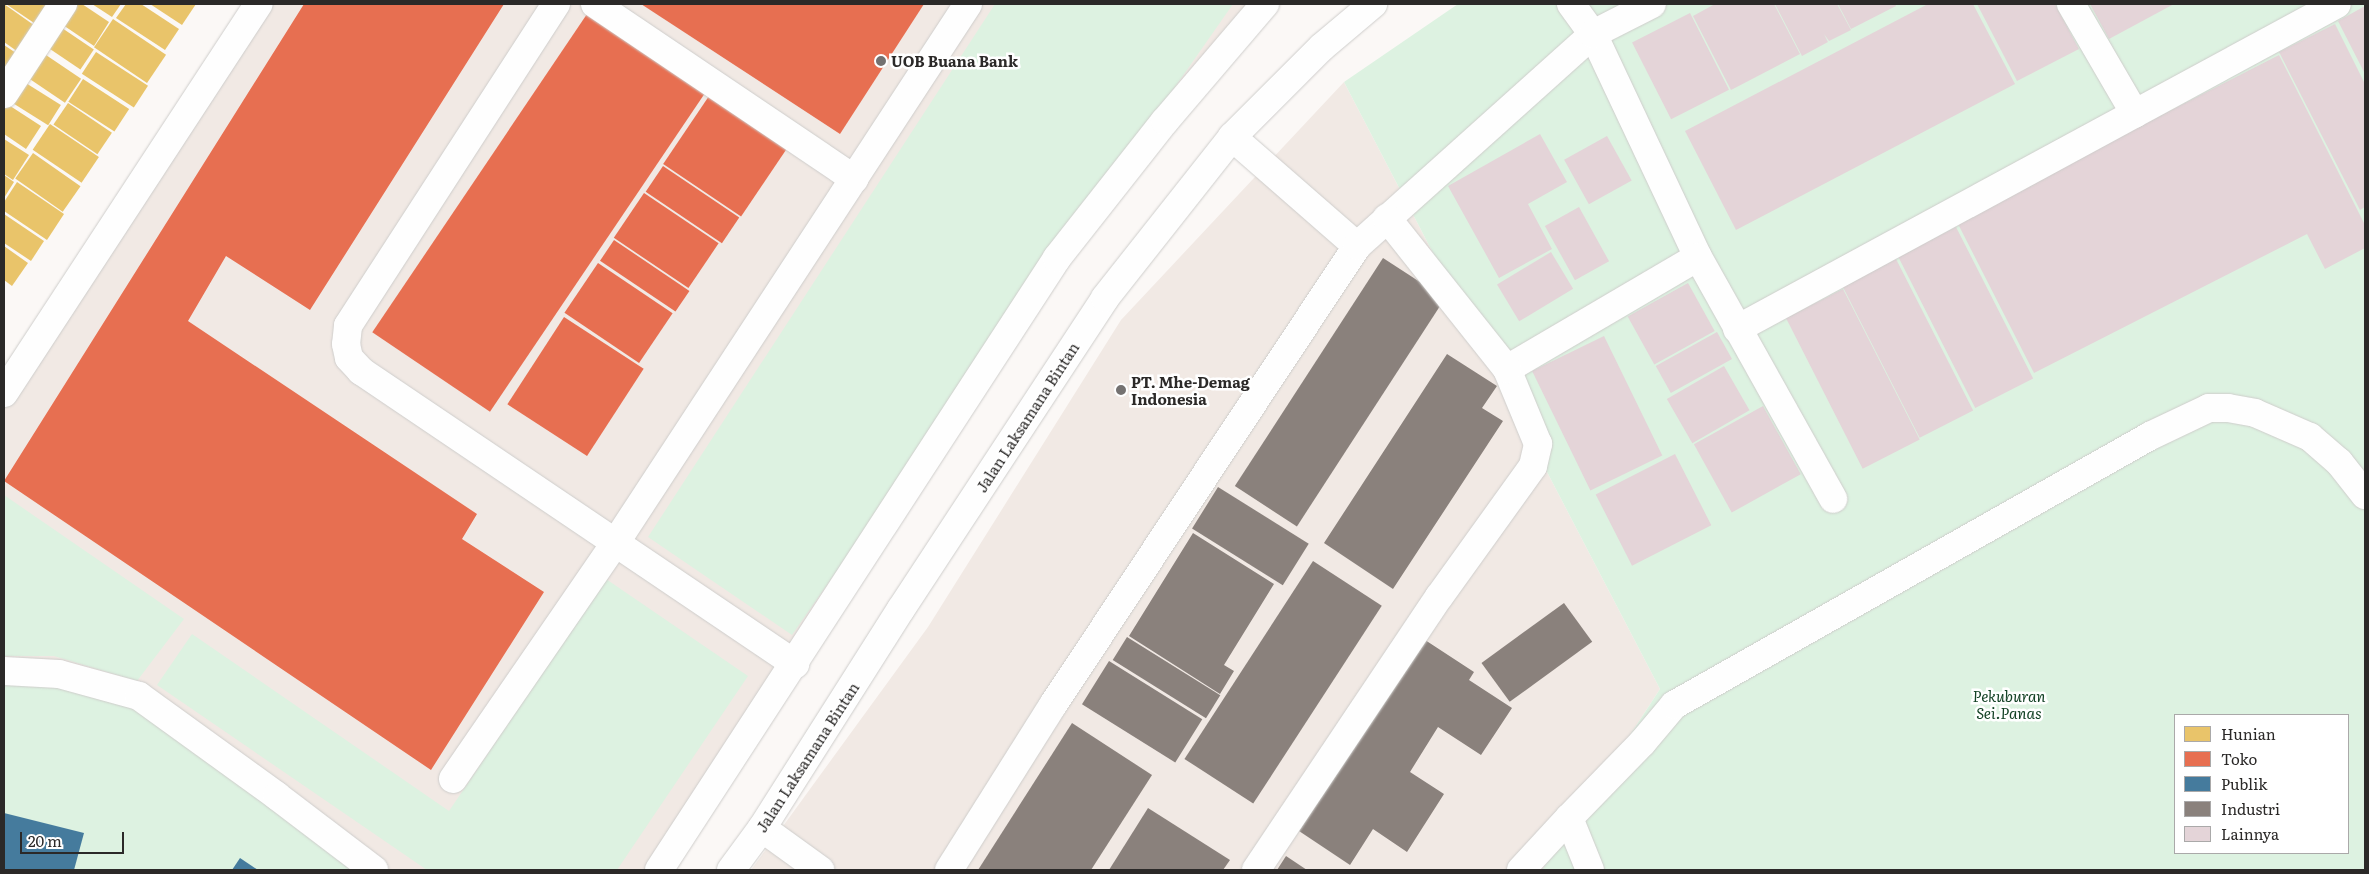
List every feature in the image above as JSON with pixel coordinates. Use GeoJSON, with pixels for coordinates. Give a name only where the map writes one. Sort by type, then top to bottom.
{"type":"FeatureCollection","features":[{"type":"Feature","properties":{"kind":"main road"},"geometry":{"type":"LineString","coordinates":[[4,94],[63,4]]}},
{"type":"Feature","properties":{"kind":"main road"},"geometry":{"type":"LineString","coordinates":[[4,393],[259,4]]}},
{"type":"Feature","properties":{"kind":"main road"},"geometry":{"type":"LineString","coordinates":[[556,4],[348,326],[346,344],[348,358],[361,371],[795,664]]}},
{"type":"Feature","properties":{"kind":"main road"},"geometry":{"type":"LineString","coordinates":[[595,4],[854,179]]}},
{"type":"Feature","properties":{"kind":"main road"},"geometry":{"type":"LineString","coordinates":[[452,779],[616,542],[968,4]]}},
{"type":"Feature","properties":{"kind":"main road"},"geometry":{"type":"LineString","coordinates":[[659,870],[795,664],[1057,258],[1165,121],[1265,4]]}},
{"type":"Feature","properties":{"kind":"main road","name":"Jalan Laksamana Bintan"},"geometry":{"type":"LineString","coordinates":[[734,869],[901,609],[1105,298],[1232,137],[1322,47],[1373,4]]}},
{"type":"Feature","properties":{"kind":"main road"},"geometry":{"type":"LineString","coordinates":[[1571,4],[1593,34],[1698,257],[1833,498]]}},
{"type":"Feature","properties":{"kind":"main road"},"geometry":{"type":"LineString","coordinates":[[949,870],[1059,697],[1357,246],[1593,34],[1652,4]]}},
{"type":"Feature","properties":{"kind":"main road"},"geometry":{"type":"LineString","coordinates":[[2071,4],[2135,114]]}},
{"type":"Feature","properties":{"kind":"main road"},"geometry":{"type":"LineString","coordinates":[[1738,330],[2336,4]]}},
{"type":"Feature","properties":{"kind":"main road"},"geometry":{"type":"LineString","coordinates":[[1232,137],[1357,246]]}},
{"type":"Feature","properties":{"kind":"main road"},"geometry":{"type":"LineString","coordinates":[[1256,870],[1439,597],[1533,466],[1538,444],[1507,369],[1387,218]]}},
{"type":"Feature","properties":{"kind":"main road"},"geometry":{"type":"LineString","coordinates":[[1507,369],[1698,257]]}},
{"type":"Feature","properties":{"kind":"main road"},"geometry":{"type":"LineString","coordinates":[[1521,870],[1642,743],[1674,705],[2150,436],[2209,408],[2228,408],[2255,413],[2310,437],[2339,462],[2365,496]]}},
{"type":"Feature","properties":{"kind":"main road"},"geometry":{"type":"LineString","coordinates":[[4,671],[59,674],[139,696],[277,796],[374,870]]}},
{"type":"Feature","properties":{"kind":"main road"},"geometry":{"type":"LineString","coordinates":[[1569,818],[1590,870]]}},
{"type":"Feature","properties":{"kind":"main road"},"geometry":{"type":"LineString","coordinates":[[762,828],[820,870]]}},
{"type":"Feature","properties":{"kind":"shaded area"},"geometry":{"type":"Polygon","coordinates":[[[259,4],[1265,4],[1165,121],[659,870],[4,870],[4,393],[259,4]]]}},
{"type":"Feature","properties":{"kind":"shaded area"},"geometry":{"type":"Polygon","coordinates":[[[1344,82],[1660,689],[1542,870],[751,870],[928,627],[1121,320],[1344,82]]]}},
{"type":"Feature","properties":{"kind":"green space"},"geometry":{"type":"Polygon","coordinates":[[[995,4],[1233,4],[792,635],[648,537],[995,4]]]}},
{"type":"Feature","properties":{"kind":"green space","name":"Pekuburan Sei.Panas"},"geometry":{"type":"Polygon","coordinates":[[[1458,4],[2365,4],[2365,870],[1542,870],[1660,689],[1344,82],[1458,4]]]}},
{"type":"Feature","properties":{"kind":"green space"},"geometry":{"type":"Polygon","coordinates":[[[4,495],[184,619],[137,681],[54,656],[4,656],[4,495]]]}},
{"type":"Feature","properties":{"kind":"green space"},"geometry":{"type":"Polygon","coordinates":[[[606,579],[748,676],[617,870],[427,870],[157,685],[192,634],[449,811],[606,579]]]}},
{"type":"Feature","properties":{"kind":"green space"},"geometry":{"type":"Polygon","coordinates":[[[4,683],[58,685],[135,707],[355,870],[4,870],[4,683]]]}},
{"type":"Feature","properties":{"kind":"building: Hunian"},"geometry":{"type":"Polygon","coordinates":[[[4,4],[38,28],[21,54],[4,42],[4,4]]]}},
{"type":"Feature","properties":{"kind":"building: Hunian"},"geometry":{"type":"Polygon","coordinates":[[[6,4],[51,4],[37,25],[6,4]]]}},
{"type":"Feature","properties":{"kind":"building: Hunian"},"geometry":{"type":"Polygon","coordinates":[[[72,4],[82,4],[109,22],[94,46],[60,23],[72,4]]]}},
{"type":"Feature","properties":{"kind":"building: Hunian"},"geometry":{"type":"Polygon","coordinates":[[[92,4],[121,4],[112,17],[92,4]]]}},
{"type":"Feature","properties":{"kind":"building: Hunian"},"geometry":{"type":"Polygon","coordinates":[[[126,4],[141,4],[179,29],[165,50],[116,18],[126,4]]]}},
{"type":"Feature","properties":{"kind":"building: Hunian"},"geometry":{"type":"Polygon","coordinates":[[[150,4],[196,4],[182,25],[150,4]]]}},
{"type":"Feature","properties":{"kind":"building: Hunian"},"geometry":{"type":"Polygon","coordinates":[[[113,19],[166,55],[147,83],[94,47],[113,19]]]}},
{"type":"Feature","properties":{"kind":"building: Hunian"},"geometry":{"type":"Polygon","coordinates":[[[59,26],[94,49],[80,69],[46,46],[59,26]]]}},
{"type":"Feature","properties":{"kind":"building: Hunian"},"geometry":{"type":"Polygon","coordinates":[[[4,45],[19,55],[4,78],[4,45]]]}},
{"type":"Feature","properties":{"kind":"building: Hunian"},"geometry":{"type":"Polygon","coordinates":[[[96,52],[148,86],[134,108],[82,74],[96,52]]]}},
{"type":"Feature","properties":{"kind":"building: Hunian"},"geometry":{"type":"Polygon","coordinates":[[[43,53],[81,79],[65,103],[27,77],[43,53]]]}},
{"type":"Feature","properties":{"kind":"building: Hunian"},"geometry":{"type":"Polygon","coordinates":[[[83,79],[129,109],[114,132],[68,102],[83,79]]]}},
{"type":"Feature","properties":{"kind":"building: Hunian"},"geometry":{"type":"Polygon","coordinates":[[[21,80],[61,105],[48,125],[8,100],[21,80]]]}},
{"type":"Feature","properties":{"kind":"building: Hunian"},"geometry":{"type":"Polygon","coordinates":[[[4,102],[41,126],[26,149],[4,134],[4,102]]]}},
{"type":"Feature","properties":{"kind":"building: Hunian"},"geometry":{"type":"Polygon","coordinates":[[[68,103],[112,133],[97,154],[53,125],[68,103]]]}},
{"type":"Feature","properties":{"kind":"building: Hunian"},"geometry":{"type":"Polygon","coordinates":[[[50,124],[99,157],[82,183],[33,150],[50,124]]]}},
{"type":"Feature","properties":{"kind":"building: Hunian"},"geometry":{"type":"Polygon","coordinates":[[[4,139],[29,155],[13,180],[4,174],[4,139]]]}},
{"type":"Feature","properties":{"kind":"building: Hunian"},"geometry":{"type":"Polygon","coordinates":[[[33,153],[81,186],[63,212],[15,178],[33,153]]]}},
{"type":"Feature","properties":{"kind":"building: Hunian"},"geometry":{"type":"Polygon","coordinates":[[[4,175],[14,182],[4,198],[4,175]]]}},
{"type":"Feature","properties":{"kind":"building: Hunian"},"geometry":{"type":"Polygon","coordinates":[[[17,182],[64,214],[47,240],[4,211],[4,202],[17,182]]]}},
{"type":"Feature","properties":{"kind":"building: Hunian"},"geometry":{"type":"Polygon","coordinates":[[[4,214],[44,241],[31,261],[4,243],[4,214]]]}},
{"type":"Feature","properties":{"kind":"building: Hunian"},"geometry":{"type":"Polygon","coordinates":[[[4,246],[28,263],[12,286],[4,280],[4,246]]]}},
{"type":"Feature","properties":{"kind":"building: Toko"},"geometry":{"type":"Polygon","coordinates":[[[304,4],[504,4],[310,310],[226,256],[188,321],[477,514],[462,539],[544,592],[431,770],[4,481],[304,4]]]}},
{"type":"Feature","properties":{"kind":"building: Toko"},"geometry":{"type":"Polygon","coordinates":[[[641,4],[924,4],[840,134],[641,4]]]}},
{"type":"Feature","properties":{"kind":"building: Toko"},"geometry":{"type":"Polygon","coordinates":[[[587,14],[705,93],[490,412],[372,332],[587,14]]]}},
{"type":"Feature","properties":{"kind":"building: Toko"},"geometry":{"type":"Polygon","coordinates":[[[709,96],[787,149],[741,217],[663,164],[709,96]]]}},
{"type":"Feature","properties":{"kind":"building: Toko"},"geometry":{"type":"Polygon","coordinates":[[[663,166],[739,217],[722,243],[646,192],[663,166]]]}},
{"type":"Feature","properties":{"kind":"building: Toko"},"geometry":{"type":"Polygon","coordinates":[[[644,193],[719,243],[688,288],[614,238],[644,193]]]}},
{"type":"Feature","properties":{"kind":"building: Toko"},"geometry":{"type":"Polygon","coordinates":[[[614,240],[689,291],[675,312],[600,261],[614,240]]]}},
{"type":"Feature","properties":{"kind":"building: Toko"},"geometry":{"type":"Polygon","coordinates":[[[598,263],[673,313],[639,363],[564,313],[598,263]]]}},
{"type":"Feature","properties":{"kind":"building: Toko"},"geometry":{"type":"Polygon","coordinates":[[[564,317],[644,369],[587,456],[507,404],[564,317]]]}},
{"type":"Feature","properties":{"kind":"building: Publik"},"geometry":{"type":"Polygon","coordinates":[[[4,813],[84,833],[74,870],[4,870],[4,813]]]}},
{"type":"Feature","properties":{"kind":"building: Publik"},"geometry":{"type":"Polygon","coordinates":[[[240,858],[258,870],[232,870],[240,858]]]}},
{"type":"Feature","properties":{"kind":"building: Industri"},"geometry":{"type":"Polygon","coordinates":[[[1383,258],[1445,298],[1297,526],[1235,486],[1383,258]]]}},
{"type":"Feature","properties":{"kind":"building: Industri"},"geometry":{"type":"Polygon","coordinates":[[[1447,354],[1497,386],[1482,408],[1503,421],[1393,589],[1324,543],[1447,354]]]}},
{"type":"Feature","properties":{"kind":"building: Industri"},"geometry":{"type":"Polygon","coordinates":[[[1218,487],[1309,544],[1283,585],[1192,529],[1218,487]]]}},
{"type":"Feature","properties":{"kind":"building: Industri"},"geometry":{"type":"Polygon","coordinates":[[[1193,533],[1274,584],[1224,665],[1234,671],[1220,694],[1129,636],[1193,533]]]}},
{"type":"Feature","properties":{"kind":"building: Industri"},"geometry":{"type":"Polygon","coordinates":[[[1313,561],[1382,606],[1253,804],[1184,759],[1313,561]]]}},
{"type":"Feature","properties":{"kind":"building: Industri"},"geometry":{"type":"Polygon","coordinates":[[[1564,603],[1592,642],[1510,702],[1481,663],[1564,603]]]}},
{"type":"Feature","properties":{"kind":"building: Industri"},"geometry":{"type":"Polygon","coordinates":[[[1127,637],[1220,695],[1206,718],[1113,660],[1127,637]]]}},
{"type":"Feature","properties":{"kind":"building: Industri"},"geometry":{"type":"Polygon","coordinates":[[[1422,638],[1474,672],[1469,680],[1512,708],[1481,755],[1438,727],[1410,772],[1444,794],[1407,852],[1373,829],[1350,865],[1299,831],[1422,638]]]}},
{"type":"Feature","properties":{"kind":"building: Industri"},"geometry":{"type":"Polygon","coordinates":[[[1109,661],[1202,719],[1175,763],[1082,704],[1109,661]]]}},
{"type":"Feature","properties":{"kind":"building: Industri"},"geometry":{"type":"Polygon","coordinates":[[[1072,723],[1152,775],[1091,870],[978,870],[1072,723]]]}},
{"type":"Feature","properties":{"kind":"building: Industri"},"geometry":{"type":"Polygon","coordinates":[[[1148,808],[1230,860],[1223,870],[1109,870],[1148,808]]]}},
{"type":"Feature","properties":{"kind":"building: Industri"},"geometry":{"type":"Polygon","coordinates":[[[1286,856],[1307,870],[1277,870],[1286,856]]]}},
{"type":"Feature","properties":{"kind":"building: Lainnya"},"geometry":{"type":"Polygon","coordinates":[[[1715,4],[1774,4],[1800,54],[1731,90],[1693,16],[1715,4]]]}},
{"type":"Feature","properties":{"kind":"building: Lainnya"},"geometry":{"type":"Polygon","coordinates":[[[1775,4],[1837,4],[1851,30],[1829,41],[1824,34],[1828,42],[1802,56],[1775,4]]]}},
{"type":"Feature","properties":{"kind":"building: Lainnya"},"geometry":{"type":"Polygon","coordinates":[[[1838,4],[1895,4],[1896,6],[1851,29],[1838,4]]]}},
{"type":"Feature","properties":{"kind":"building: Lainnya"},"geometry":{"type":"Polygon","coordinates":[[[1928,4],[1973,4],[2015,84],[1736,230],[1685,131],[1928,4]]]}},
{"type":"Feature","properties":{"kind":"building: Lainnya"},"geometry":{"type":"Polygon","coordinates":[[[1977,4],[2055,4],[2079,49],[2017,81],[1977,4]]]}},
{"type":"Feature","properties":{"kind":"building: Lainnya"},"geometry":{"type":"Polygon","coordinates":[[[2090,4],[2174,4],[2109,39],[2090,4]]]}},
{"type":"Feature","properties":{"kind":"building: Lainnya"},"geometry":{"type":"Polygon","coordinates":[[[2365,6],[2365,74],[2338,21],[2365,6]]]}},
{"type":"Feature","properties":{"kind":"building: Lainnya"},"geometry":{"type":"Polygon","coordinates":[[[1690,13],[1729,90],[1671,119],[1632,43],[1690,13]]]}},
{"type":"Feature","properties":{"kind":"building: Lainnya"},"geometry":{"type":"Polygon","coordinates":[[[2335,24],[2365,84],[2365,207],[2360,210],[2279,52],[2335,24]]]}},
{"type":"Feature","properties":{"kind":"building: Lainnya"},"geometry":{"type":"Polygon","coordinates":[[[2279,55],[2365,225],[2365,248],[2325,269],[2307,234],[2034,373],[1956,220],[2279,55]]]}},
{"type":"Feature","properties":{"kind":"building: Lainnya"},"geometry":{"type":"Polygon","coordinates":[[[1540,134],[1567,182],[1528,204],[1552,249],[1499,278],[1448,186],[1540,134]]]}},
{"type":"Feature","properties":{"kind":"building: Lainnya"},"geometry":{"type":"Polygon","coordinates":[[[1607,136],[1632,181],[1589,204],[1564,160],[1607,136]]]}},
{"type":"Feature","properties":{"kind":"building: Lainnya"},"geometry":{"type":"Polygon","coordinates":[[[1579,207],[1609,261],[1575,280],[1545,226],[1579,207]]]}},
{"type":"Feature","properties":{"kind":"building: Lainnya"},"geometry":{"type":"Polygon","coordinates":[[[1956,227],[2033,378],[1975,408],[1898,257],[1956,227]]]}},
{"type":"Feature","properties":{"kind":"building: Lainnya"},"geometry":{"type":"Polygon","coordinates":[[[1551,252],[1573,289],[1519,321],[1497,284],[1551,252]]]}},
{"type":"Feature","properties":{"kind":"building: Lainnya"},"geometry":{"type":"Polygon","coordinates":[[[1896,259],[1973,410],[1920,438],[1843,286],[1896,259]]]}},
{"type":"Feature","properties":{"kind":"building: Lainnya"},"geometry":{"type":"Polygon","coordinates":[[[1688,283],[1715,331],[1654,365],[1628,316],[1688,283]]]}},
{"type":"Feature","properties":{"kind":"building: Lainnya"},"geometry":{"type":"Polygon","coordinates":[[[1843,289],[1920,440],[1863,469],[1786,318],[1843,289]]]}},
{"type":"Feature","properties":{"kind":"building: Lainnya"},"geometry":{"type":"Polygon","coordinates":[[[1717,332],[1732,359],[1671,393],[1656,366],[1717,332]]]}},
{"type":"Feature","properties":{"kind":"building: Lainnya"},"geometry":{"type":"Polygon","coordinates":[[[1604,336],[1662,456],[1590,491],[1532,371],[1604,336]]]}},
{"type":"Feature","properties":{"kind":"building: Lainnya"},"geometry":{"type":"Polygon","coordinates":[[[1724,366],[1750,410],[1692,443],[1667,399],[1724,366]]]}},
{"type":"Feature","properties":{"kind":"building: Lainnya"},"geometry":{"type":"Polygon","coordinates":[[[1763,406],[1801,474],[1732,513],[1694,444],[1763,406]]]}},
{"type":"Feature","properties":{"kind":"building: Lainnya"},"geometry":{"type":"Polygon","coordinates":[[[1675,454],[1711,525],[1632,566],[1596,494],[1675,454]]]}},
{"type":"Feature","properties":{"kind":"place","name":"UOB Buana Bank"},"geometry":{"type":"Point","coordinates":[881,61]}},
{"type":"Feature","properties":{"kind":"place","name":"PT. Mhe-Demag Indonesia"},"geometry":{"type":"Point","coordinates":[1121,390]}}]}
